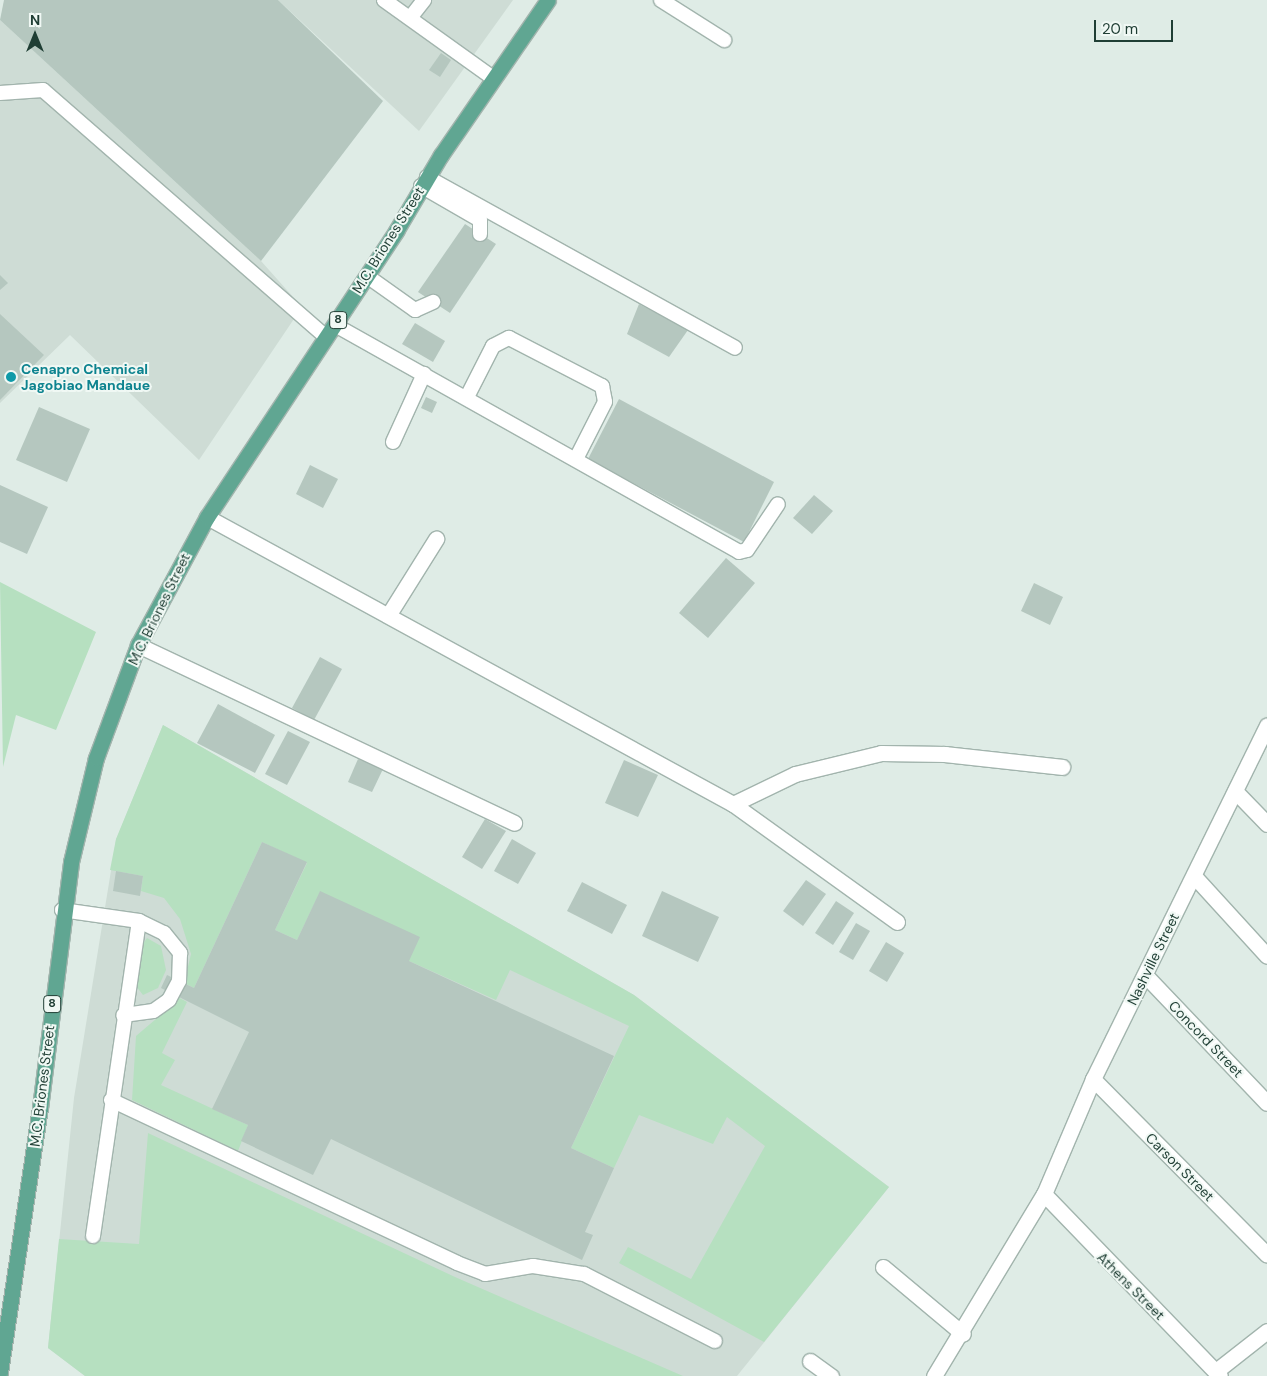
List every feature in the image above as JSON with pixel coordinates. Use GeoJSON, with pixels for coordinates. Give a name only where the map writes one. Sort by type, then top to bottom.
{"type":"FeatureCollection","features":[{"type":"Feature","properties":{"kind":"main road","name":"M.C. Briones Street"},"geometry":{"type":"LineString","coordinates":[[0,1372],[40,1108],[62,910],[96,758],[138,645],[207,517],[367,276],[424,182],[548,0]]}},
{"type":"Feature","properties":{"kind":"street"},"geometry":{"type":"LineString","coordinates":[[207,517],[388,614],[733,804],[897,922]]}},
{"type":"Feature","properties":{"kind":"street"},"geometry":{"type":"LineString","coordinates":[[388,614],[436,539]]}},
{"type":"Feature","properties":{"kind":"street"},"geometry":{"type":"LineString","coordinates":[[138,645],[514,824]]}},
{"type":"Feature","properties":{"kind":"street","name":"Nashville Street"},"geometry":{"type":"LineString","coordinates":[[934,1376],[963,1334],[1044,1194],[1092,1079],[1146,976],[1267,725]]}},
{"type":"Feature","properties":{"kind":"street"},"geometry":{"type":"LineString","coordinates":[[733,804],[795,774],[881,753],[1062,767]]}},
{"type":"Feature","properties":{"kind":"street"},"geometry":{"type":"LineString","coordinates":[[1235,792],[1267,824]]}},
{"type":"Feature","properties":{"kind":"street"},"geometry":{"type":"LineString","coordinates":[[1194,876],[1267,956]]}},
{"type":"Feature","properties":{"kind":"street","name":"Concord Street"},"geometry":{"type":"LineString","coordinates":[[1146,976],[1267,1103]]}},
{"type":"Feature","properties":{"kind":"street","name":"Carson Street"},"geometry":{"type":"LineString","coordinates":[[1092,1079],[1267,1255]]}},
{"type":"Feature","properties":{"kind":"street","name":"Athens Street"},"geometry":{"type":"LineString","coordinates":[[1044,1194],[1218,1374]]}},
{"type":"Feature","properties":{"kind":"street"},"geometry":{"type":"LineString","coordinates":[[883,1267],[963,1334]]}},
{"type":"Feature","properties":{"kind":"street"},"geometry":{"type":"LineString","coordinates":[[1218,1374],[1267,1330]]}},
{"type":"Feature","properties":{"kind":"street"},"geometry":{"type":"LineString","coordinates":[[810,1361],[831,1376]]}},
{"type":"Feature","properties":{"kind":"lane"},"geometry":{"type":"LineString","coordinates":[[384,0],[494,78]]}},
{"type":"Feature","properties":{"kind":"lane"},"geometry":{"type":"LineString","coordinates":[[410,18],[424,0]]}},
{"type":"Feature","properties":{"kind":"lane"},"geometry":{"type":"LineString","coordinates":[[661,0],[724,40]]}},
{"type":"Feature","properties":{"kind":"lane"},"geometry":{"type":"LineString","coordinates":[[0,94],[43,90],[326,338]]}},
{"type":"Feature","properties":{"kind":"lane"},"geometry":{"type":"LineString","coordinates":[[424,182],[480,220],[480,234]]}},
{"type":"Feature","properties":{"kind":"lane"},"geometry":{"type":"LineString","coordinates":[[424,182],[735,348]]}},
{"type":"Feature","properties":{"kind":"lane"},"geometry":{"type":"LineString","coordinates":[[367,276],[415,310],[434,302]]}},
{"type":"Feature","properties":{"kind":"lane"},"geometry":{"type":"LineString","coordinates":[[335,325],[577,457],[739,552],[747,550],[778,504]]}},
{"type":"Feature","properties":{"kind":"lane"},"geometry":{"type":"LineString","coordinates":[[467,397],[494,346],[509,338],[602,386],[605,402],[577,457]]}},
{"type":"Feature","properties":{"kind":"lane"},"geometry":{"type":"LineString","coordinates":[[393,442],[424,374]]}},
{"type":"Feature","properties":{"kind":"lane"},"geometry":{"type":"LineString","coordinates":[[62,910],[139,921],[164,932],[180,953],[179,981],[169,1000],[153,1011],[123,1015]]}},
{"type":"Feature","properties":{"kind":"lane"},"geometry":{"type":"LineString","coordinates":[[93,1236],[123,1015],[139,921]]}},
{"type":"Feature","properties":{"kind":"lane"},"geometry":{"type":"LineString","coordinates":[[111,1100],[485,1274],[533,1266],[584,1274],[715,1341]]}},
{"type":"Feature","properties":{"kind":"shaded area"},"geometry":{"type":"Polygon","coordinates":[[[278,0],[513,0],[419,131],[278,0]]]}},
{"type":"Feature","properties":{"kind":"shaded area"},"geometry":{"type":"Polygon","coordinates":[[[0,20],[261,261],[302,307],[199,460],[70,335],[0,403],[0,20]]]}},
{"type":"Feature","properties":{"kind":"shaded area"},"geometry":{"type":"Polygon","coordinates":[[[163,725],[634,995],[889,1187],[737,1376],[85,1376],[48,1348],[74,1098],[116,840],[163,725]]]}},
{"type":"Feature","properties":{"kind":"green space"},"geometry":{"type":"Polygon","coordinates":[[[0,582],[96,632],[56,730],[16,715],[3,767],[0,582]]]}},
{"type":"Feature","properties":{"kind":"green space"},"geometry":{"type":"Polygon","coordinates":[[[163,725],[634,995],[889,1187],[764,1342],[619,1263],[628,1247],[691,1279],[765,1146],[727,1117],[713,1144],[639,1115],[614,1168],[571,1148],[629,1026],[510,970],[496,1000],[409,961],[320,892],[297,940],[275,930],[307,863],[262,842],[194,988],[184,983],[191,954],[180,919],[164,898],[141,891],[143,876],[110,870],[116,839],[163,725]]]}},
{"type":"Feature","properties":{"kind":"green space"},"geometry":{"type":"Polygon","coordinates":[[[147,938],[161,946],[166,970],[158,988],[143,995],[136,986],[142,945],[147,938]]]}},
{"type":"Feature","properties":{"kind":"green space"},"geometry":{"type":"Polygon","coordinates":[[[176,996],[187,1002],[162,1053],[175,1060],[161,1085],[248,1125],[238,1151],[132,1100],[136,1036],[170,1007],[176,996]]]}},
{"type":"Feature","properties":{"kind":"green space"},"geometry":{"type":"Polygon","coordinates":[[[148,1133],[455,1277],[683,1376],[85,1376],[48,1348],[59,1239],[139,1244],[148,1133]]]}},
{"type":"Feature","properties":{"kind":"building"},"geometry":{"type":"Polygon","coordinates":[[[4,0],[278,0],[383,101],[261,261],[0,20],[4,0]]]}},
{"type":"Feature","properties":{"kind":"building"},"geometry":{"type":"Polygon","coordinates":[[[441,53],[451,60],[440,77],[429,70],[441,53]]]}},
{"type":"Feature","properties":{"kind":"building"},"geometry":{"type":"Polygon","coordinates":[[[465,224],[496,244],[450,313],[418,292],[465,224]]]}},
{"type":"Feature","properties":{"kind":"building"},"geometry":{"type":"Polygon","coordinates":[[[0,275],[8,283],[0,290],[0,275]]]}},
{"type":"Feature","properties":{"kind":"building"},"geometry":{"type":"Polygon","coordinates":[[[639,304],[688,330],[669,357],[627,334],[639,304]]]}},
{"type":"Feature","properties":{"kind":"building","name":"Cenapro Chemical Jagobiao Mandaue"},"geometry":{"type":"Polygon","coordinates":[[[0,314],[44,355],[0,400],[0,314]]]}},
{"type":"Feature","properties":{"kind":"building"},"geometry":{"type":"Polygon","coordinates":[[[415,323],[445,341],[433,362],[402,344],[415,323]]]}},
{"type":"Feature","properties":{"kind":"building"},"geometry":{"type":"Polygon","coordinates":[[[426,397],[437,402],[432,413],[421,408],[426,397]]]}},
{"type":"Feature","properties":{"kind":"building"},"geometry":{"type":"Polygon","coordinates":[[[619,399],[774,482],[744,542],[588,459],[619,399]]]}},
{"type":"Feature","properties":{"kind":"building"},"geometry":{"type":"Polygon","coordinates":[[[39,407],[90,429],[67,482],[16,460],[39,407]]]}},
{"type":"Feature","properties":{"kind":"building"},"geometry":{"type":"Polygon","coordinates":[[[310,465],[338,479],[323,508],[296,494],[310,465]]]}},
{"type":"Feature","properties":{"kind":"building"},"geometry":{"type":"Polygon","coordinates":[[[0,485],[48,507],[27,554],[0,542],[0,485]]]}},
{"type":"Feature","properties":{"kind":"building"},"geometry":{"type":"Polygon","coordinates":[[[814,495],[833,511],[812,534],[793,518],[814,495]]]}},
{"type":"Feature","properties":{"kind":"building"},"geometry":{"type":"Polygon","coordinates":[[[726,558],[755,583],[708,638],[679,613],[726,558]]]}},
{"type":"Feature","properties":{"kind":"building"},"geometry":{"type":"Polygon","coordinates":[[[1034,583],[1063,597],[1050,625],[1021,611],[1034,583]]]}},
{"type":"Feature","properties":{"kind":"building"},"geometry":{"type":"Polygon","coordinates":[[[320,657],[342,669],[314,720],[292,708],[320,657]]]}},
{"type":"Feature","properties":{"kind":"building"},"geometry":{"type":"Polygon","coordinates":[[[218,704],[275,735],[255,773],[197,743],[218,704]]]}},
{"type":"Feature","properties":{"kind":"building"},"geometry":{"type":"Polygon","coordinates":[[[288,731],[310,742],[287,785],[265,774],[288,731]]]}},
{"type":"Feature","properties":{"kind":"building"},"geometry":{"type":"Polygon","coordinates":[[[358,759],[383,769],[372,792],[348,782],[358,759]]]}},
{"type":"Feature","properties":{"kind":"building"},"geometry":{"type":"Polygon","coordinates":[[[624,760],[658,775],[638,817],[605,803],[624,760]]]}},
{"type":"Feature","properties":{"kind":"building"},"geometry":{"type":"Polygon","coordinates":[[[485,819],[506,831],[482,869],[462,857],[485,819]]]}},
{"type":"Feature","properties":{"kind":"building"},"geometry":{"type":"Polygon","coordinates":[[[512,839],[536,853],[518,884],[494,871],[512,839]]]}},
{"type":"Feature","properties":{"kind":"building"},"geometry":{"type":"Polygon","coordinates":[[[262,842],[307,862],[275,930],[297,940],[320,891],[420,937],[409,961],[614,1056],[571,1148],[614,1168],[585,1232],[593,1235],[582,1260],[331,1139],[313,1175],[241,1141],[248,1125],[212,1109],[249,1032],[161,988],[167,975],[194,988],[262,842]]]}},
{"type":"Feature","properties":{"kind":"building"},"geometry":{"type":"Polygon","coordinates":[[[116,871],[143,876],[140,896],[113,891],[116,871]]]}},
{"type":"Feature","properties":{"kind":"building"},"geometry":{"type":"Polygon","coordinates":[[[806,880],[826,894],[803,926],[783,911],[806,880]]]}},
{"type":"Feature","properties":{"kind":"building"},"geometry":{"type":"Polygon","coordinates":[[[582,882],[627,905],[612,934],[567,911],[582,882]]]}},
{"type":"Feature","properties":{"kind":"building"},"geometry":{"type":"Polygon","coordinates":[[[662,891],[719,917],[698,962],[642,936],[662,891]]]}},
{"type":"Feature","properties":{"kind":"building"},"geometry":{"type":"Polygon","coordinates":[[[836,901],[854,913],[833,945],[815,933],[836,901]]]}},
{"type":"Feature","properties":{"kind":"building"},"geometry":{"type":"Polygon","coordinates":[[[856,923],[870,931],[853,960],[839,952],[856,923]]]}},
{"type":"Feature","properties":{"kind":"building"},"geometry":{"type":"Polygon","coordinates":[[[886,942],[904,953],[887,982],[869,971],[886,942]]]}},
{"type":"Feature","properties":{"kind":"place","name":"Cenapro Chemical Jagobiao Mandaue"},"geometry":{"type":"Point","coordinates":[11,377]}}]}
